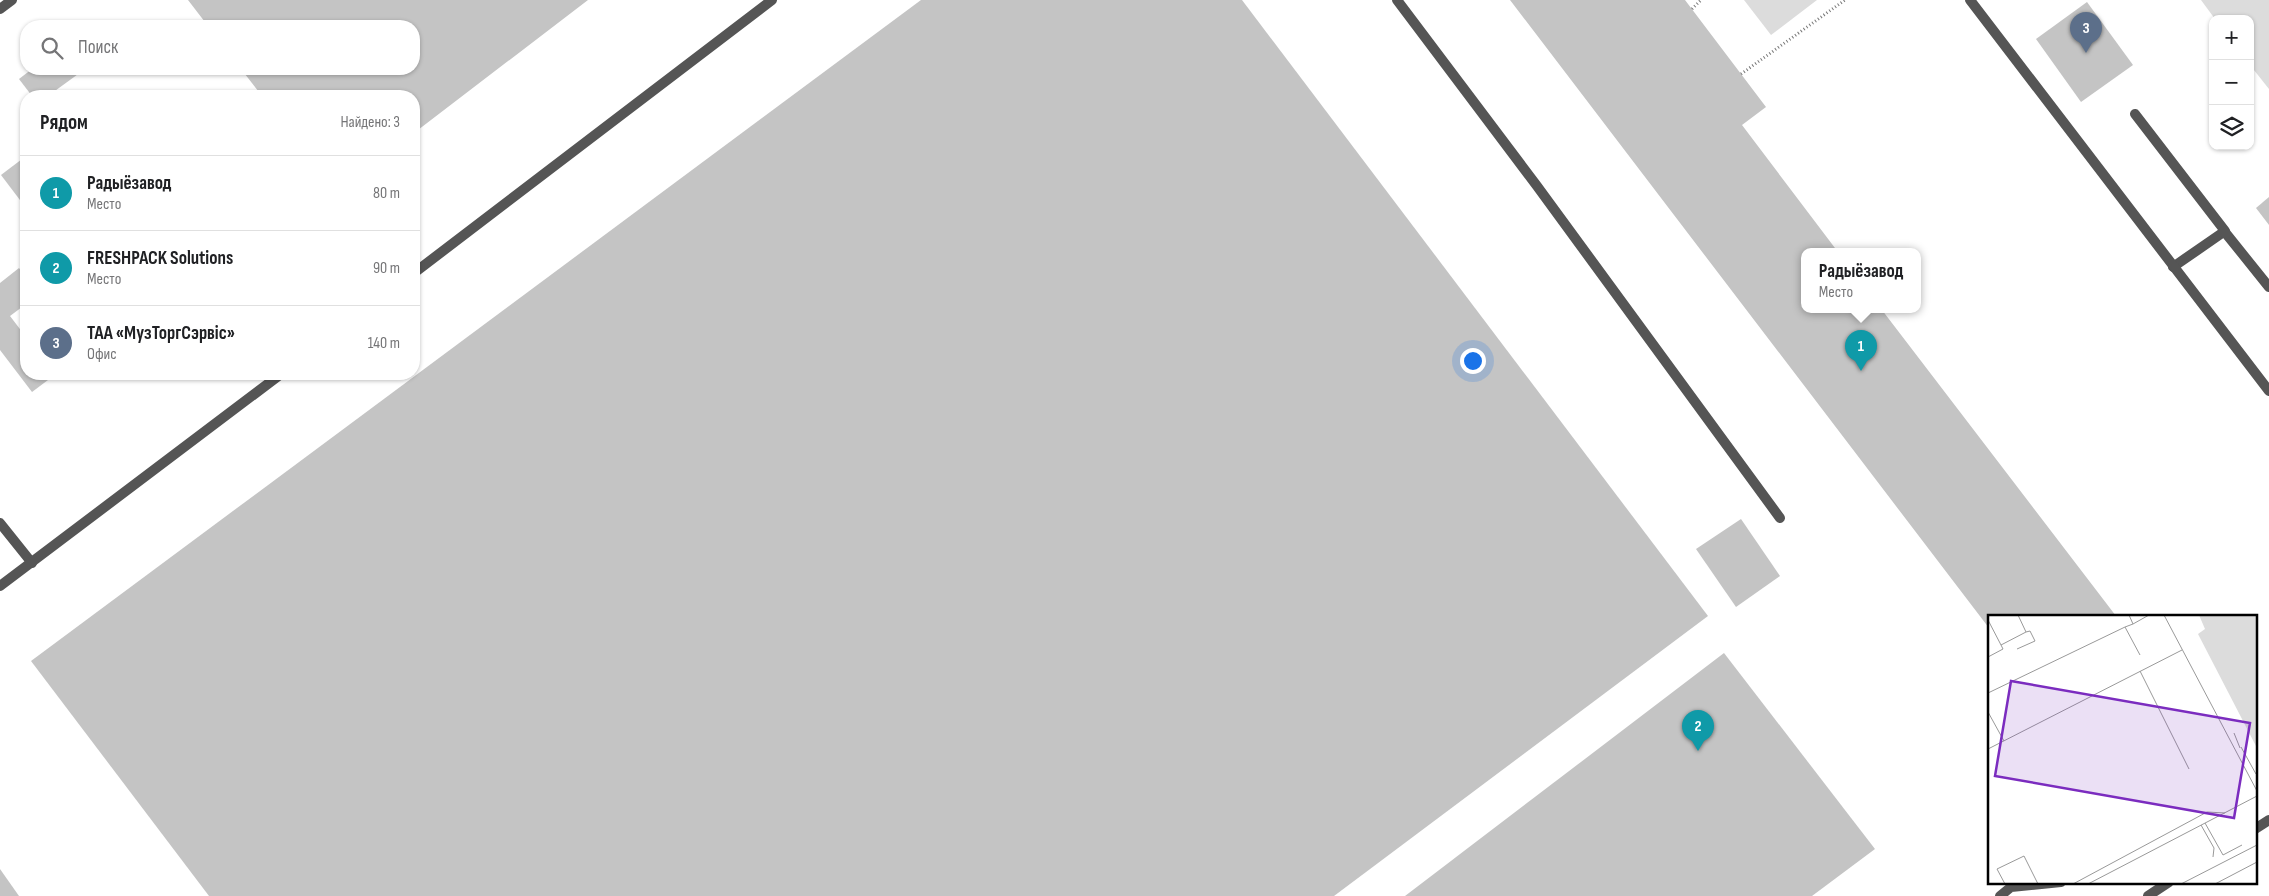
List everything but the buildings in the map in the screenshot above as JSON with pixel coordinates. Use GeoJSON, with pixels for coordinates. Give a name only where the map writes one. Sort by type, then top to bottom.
{"type":"FeatureCollection","features":[{"type":"Feature","properties":{"kind":"street"},"geometry":{"type":"LineString","coordinates":[[0,9],[12,0]]}},
{"type":"Feature","properties":{"kind":"street"},"geometry":{"type":"LineString","coordinates":[[420,267],[772,0]]}},
{"type":"Feature","properties":{"kind":"street"},"geometry":{"type":"LineString","coordinates":[[1397,0],[1537,186],[1780,518]]}},
{"type":"Feature","properties":{"kind":"street"},"geometry":{"type":"LineString","coordinates":[[1970,0],[2269,392]]}},
{"type":"Feature","properties":{"kind":"street"},"geometry":{"type":"LineString","coordinates":[[2135,114],[2269,287]]}},
{"type":"Feature","properties":{"kind":"street"},"geometry":{"type":"LineString","coordinates":[[2173,267],[2224,231]]}},
{"type":"Feature","properties":{"kind":"street"},"geometry":{"type":"LineString","coordinates":[[0,586],[272,380]]}},
{"type":"Feature","properties":{"kind":"street"},"geometry":{"type":"LineString","coordinates":[[0,523],[32,563]]}},
{"type":"Feature","properties":{"kind":"street"},"geometry":{"type":"LineString","coordinates":[[2256,828],[2269,820]]}},
{"type":"Feature","properties":{"kind":"street"},"geometry":{"type":"LineString","coordinates":[[2000,896],[2011,887],[2041,884]]}},
{"type":"Feature","properties":{"kind":"street"},"geometry":{"type":"LineString","coordinates":[[2148,896],[2166,884]]}},
{"type":"Feature","properties":{"kind":"path"},"geometry":{"type":"LineString","coordinates":[[1692,9],[1701,0]]}},
{"type":"Feature","properties":{"kind":"path"},"geometry":{"type":"LineString","coordinates":[[1741,74],[1845,0]]}},
{"type":"Feature","properties":{"kind":"shaded area"},"geometry":{"type":"Polygon","coordinates":[[[1744,0],[1817,0],[1771,35],[1744,0]]]}},
{"type":"Feature","properties":{"kind":"shaded area"},"geometry":{"type":"Polygon","coordinates":[[[2201,0],[2269,0],[2269,89],[2254,70],[2254,15],[2212,15],[2201,0]]]}},
{"type":"Feature","properties":{"kind":"place","name":"ТАА «МузТоргСэрвіс»"},"geometry":{"type":"Point","coordinates":[2086,53]}},
{"type":"Feature","properties":{"kind":"place","name":"Радыёзавод"},"geometry":{"type":"Point","coordinates":[1861,371]}},
{"type":"Feature","properties":{"kind":"place","name":"FRESHPACK Solutions"},"geometry":{"type":"Point","coordinates":[1698,751]}}]}
